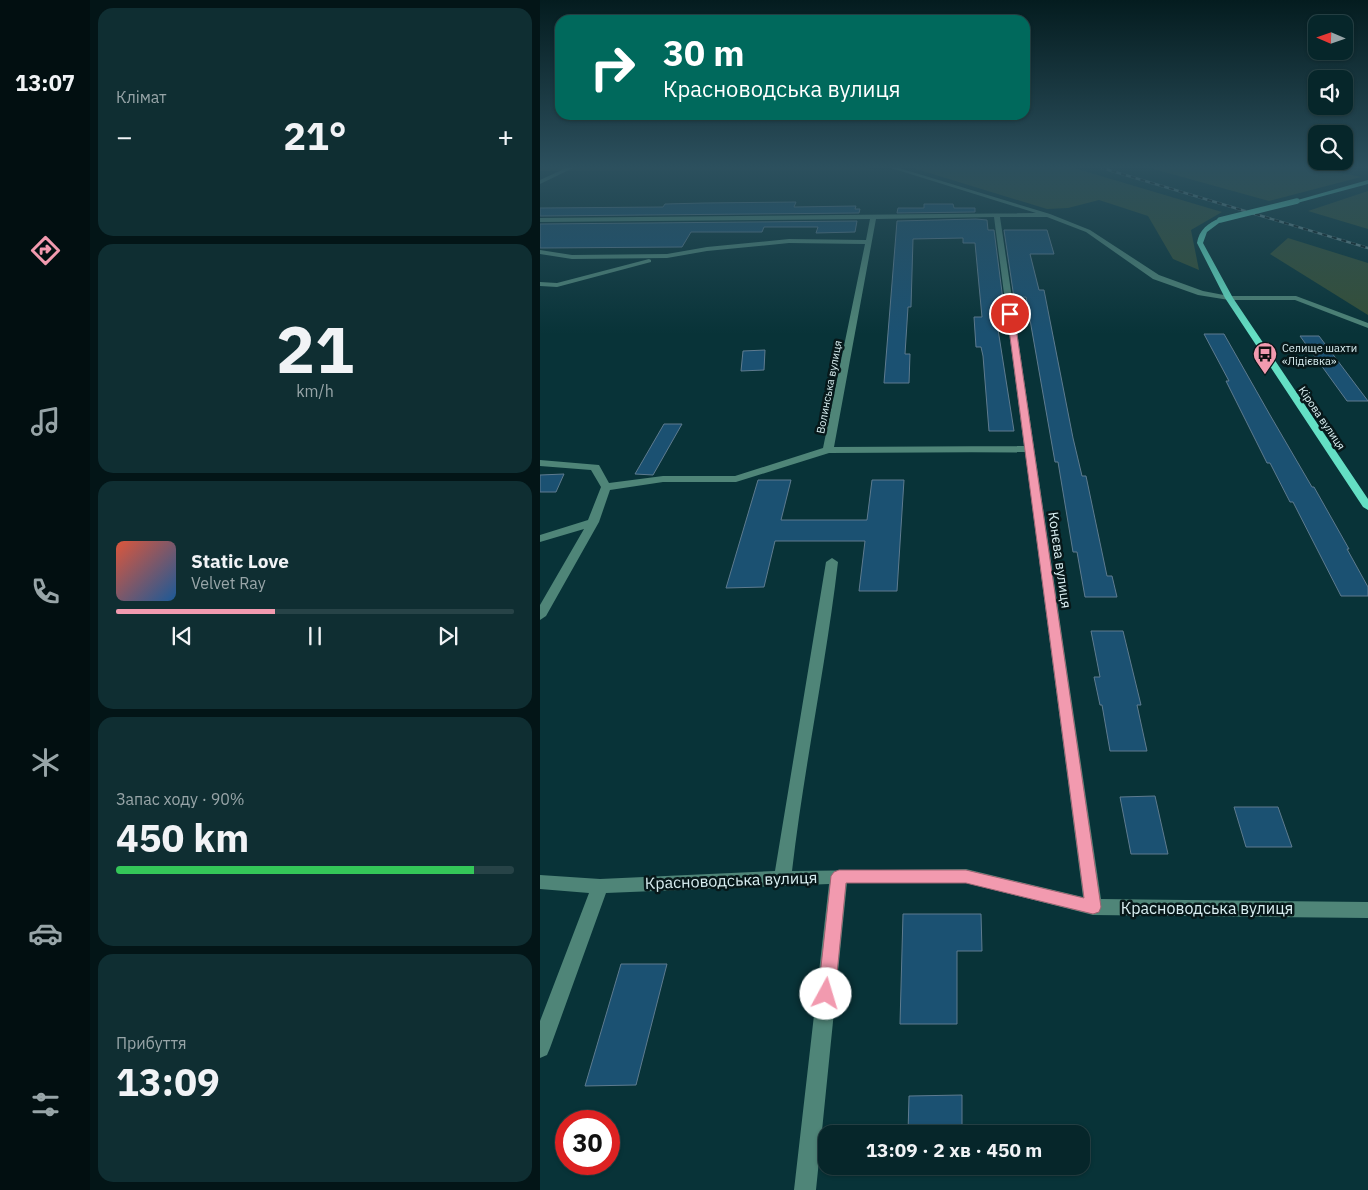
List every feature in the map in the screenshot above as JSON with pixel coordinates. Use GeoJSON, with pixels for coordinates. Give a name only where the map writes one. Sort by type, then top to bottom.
{"type":"FeatureCollection","features":[{"type":"Feature","properties":{"kind":"main road","name":"Кірова вулиця"},"geometry":{"type":"LineString","coordinates":[[1214,224],[1201,234],[1200,243],[1229,298],[1368,507]]}},
{"type":"Feature","properties":{"kind":"street","name":"Волинська вулиця"},"geometry":{"type":"LineString","coordinates":[[872,224],[828,450],[1029,449]]}},
{"type":"Feature","properties":{"kind":"street","name":"Конєва вулиця"},"geometry":{"type":"LineString","coordinates":[[998,224],[1093,907]]}},
{"type":"Feature","properties":{"kind":"street"},"geometry":{"type":"LineString","coordinates":[[1069,224],[1088,231],[1156,277],[1200,293],[1229,298],[1296,298],[1368,326]]}},
{"type":"Feature","properties":{"kind":"street"},"geometry":{"type":"LineString","coordinates":[[540,284],[556,285],[667,256],[707,248],[789,241],[869,242]]}},
{"type":"Feature","properties":{"kind":"street"},"geometry":{"type":"LineString","coordinates":[[540,252],[572,257],[667,256]]}},
{"type":"Feature","properties":{"kind":"street"},"geometry":{"type":"LineString","coordinates":[[606,488],[663,479],[736,479],[828,450]]}},
{"type":"Feature","properties":{"kind":"street"},"geometry":{"type":"LineString","coordinates":[[540,463],[595,467],[606,488],[593,522],[540,616]]}},
{"type":"Feature","properties":{"kind":"street"},"geometry":{"type":"LineString","coordinates":[[540,539],[593,522]]}},
{"type":"Feature","properties":{"kind":"street"},"geometry":{"type":"LineString","coordinates":[[783,878],[789,817],[816,669],[832,562]]}},
{"type":"Feature","properties":{"kind":"street"},"geometry":{"type":"LineString","coordinates":[[805,1190],[839,876]]}},
{"type":"Feature","properties":{"kind":"street","name":"Красноводська вулиця"},"geometry":{"type":"LineString","coordinates":[[540,882],[600,886],[839,876],[966,876],[1093,907],[1368,910]]}},
{"type":"Feature","properties":{"kind":"street"},"geometry":{"type":"LineString","coordinates":[[540,1048],[600,886]]}},
{"type":"Feature","properties":{"kind":"green space"},"geometry":{"type":"Polygon","coordinates":[[[1152,224],[1202,224],[1191,230],[1199,270],[1173,259],[1152,224]]]}},
{"type":"Feature","properties":{"kind":"green space"},"geometry":{"type":"Polygon","coordinates":[[[1350,224],[1368,224],[1368,229],[1350,224]]]}},
{"type":"Feature","properties":{"kind":"green space"},"geometry":{"type":"Polygon","coordinates":[[[1288,238],[1368,263],[1368,315],[1270,254],[1288,238]]]}},
{"type":"Feature","properties":{"kind":"building"},"geometry":{"type":"Polygon","coordinates":[[[540,224],[857,224],[855,232],[816,233],[818,227],[764,227],[762,232],[691,232],[682,247],[540,248],[540,224]]]}},
{"type":"Feature","properties":{"kind":"building"},"geometry":{"type":"Polygon","coordinates":[[[897,224],[987,224],[988,230],[994,230],[1003,300],[999,300],[1002,323],[997,323],[1014,431],[989,431],[983,356],[981,347],[976,347],[974,317],[982,317],[975,243],[963,243],[963,238],[913,239],[911,307],[908,307],[905,354],[910,354],[909,383],[884,383],[897,224]]]}},
{"type":"Feature","properties":{"kind":"building"},"geometry":{"type":"Polygon","coordinates":[[[1004,230],[1047,230],[1054,254],[1030,254],[1039,290],[1044,290],[1082,476],[1086,476],[1107,576],[1112,576],[1117,597],[1085,597],[1077,552],[1073,552],[1058,462],[1055,462],[1026,297],[1014,298],[1004,230]]]}},
{"type":"Feature","properties":{"kind":"building"},"geometry":{"type":"Polygon","coordinates":[[[1204,334],[1224,334],[1349,549],[1347,549],[1368,587],[1368,596],[1341,596],[1293,502],[1290,502],[1270,463],[1267,463],[1226,381],[1229,381],[1204,334]]]}},
{"type":"Feature","properties":{"kind":"building"},"geometry":{"type":"Polygon","coordinates":[[[1300,336],[1319,336],[1368,401],[1347,401],[1300,336]]]}},
{"type":"Feature","properties":{"kind":"building"},"geometry":{"type":"Polygon","coordinates":[[[765,350],[764,370],[741,371],[743,351],[765,350]]]}},
{"type":"Feature","properties":{"kind":"building"},"geometry":{"type":"Polygon","coordinates":[[[664,424],[682,424],[653,475],[635,474],[664,424]]]}},
{"type":"Feature","properties":{"kind":"building"},"geometry":{"type":"Polygon","coordinates":[[[564,474],[556,492],[540,492],[540,475],[564,474]]]}},
{"type":"Feature","properties":{"kind":"building"},"geometry":{"type":"Polygon","coordinates":[[[758,480],[791,480],[781,520],[867,520],[872,480],[904,480],[897,591],[859,591],[865,541],[775,541],[764,587],[726,588],[758,480]]]}},
{"type":"Feature","properties":{"kind":"building"},"geometry":{"type":"Polygon","coordinates":[[[1091,631],[1123,631],[1141,705],[1137,705],[1147,751],[1110,751],[1102,705],[1100,705],[1094,677],[1100,677],[1091,631]]]}},
{"type":"Feature","properties":{"kind":"building"},"geometry":{"type":"Polygon","coordinates":[[[1155,796],[1168,854],[1131,854],[1120,797],[1155,796]]]}},
{"type":"Feature","properties":{"kind":"building"},"geometry":{"type":"Polygon","coordinates":[[[1234,807],[1278,807],[1292,847],[1246,847],[1234,807]]]}},
{"type":"Feature","properties":{"kind":"building"},"geometry":{"type":"Polygon","coordinates":[[[903,914],[981,914],[982,951],[957,951],[957,1024],[900,1024],[903,914]]]}},
{"type":"Feature","properties":{"kind":"building"},"geometry":{"type":"Polygon","coordinates":[[[621,964],[667,964],[636,1085],[585,1086],[621,964]]]}},
{"type":"Feature","properties":{"kind":"building"},"geometry":{"type":"Polygon","coordinates":[[[962,1095],[962,1125],[908,1125],[909,1096],[962,1095]]]}},
{"type":"Feature","properties":{"kind":"railway"},"geometry":{"type":"LineString","coordinates":[[1287,224],[1368,248]]}},
{"type":"Feature","properties":{"kind":"place","name":"Селище шахти «Лідієвка»"},"geometry":{"type":"Point","coordinates":[1265,375]}},
{"type":"Feature","properties":{"kind":"route"},"geometry":{"type":"LineString","coordinates":[[826,994],[839,876],[966,876],[1093,907],[1010,314]]}}]}
